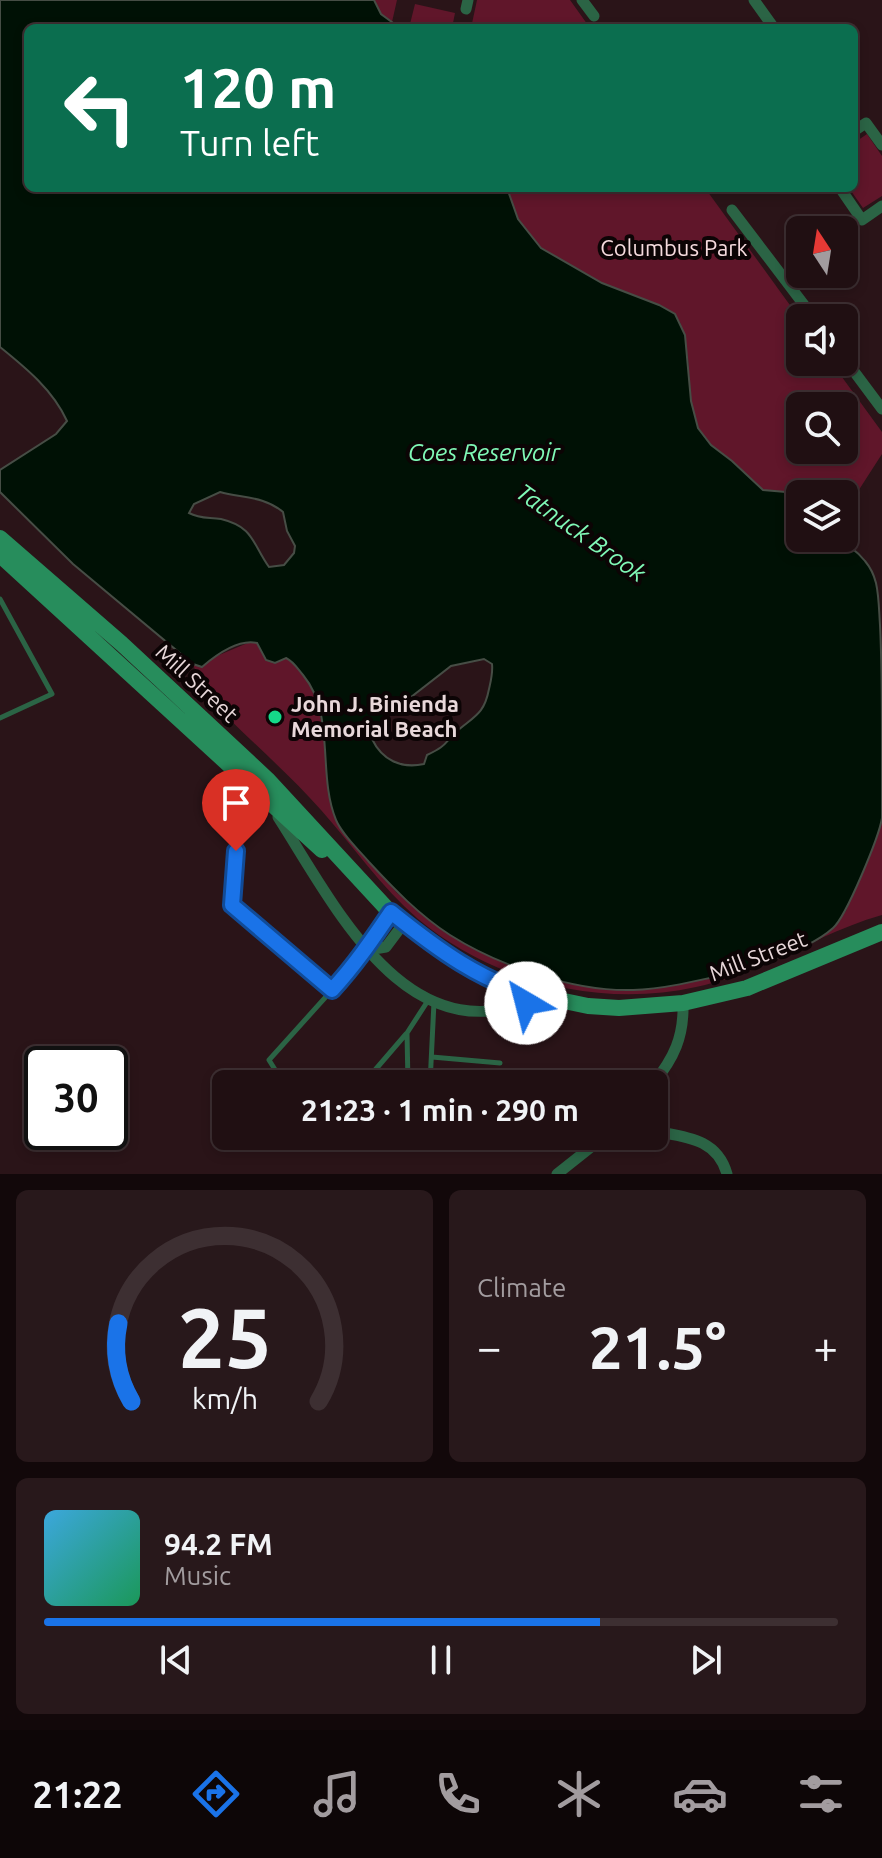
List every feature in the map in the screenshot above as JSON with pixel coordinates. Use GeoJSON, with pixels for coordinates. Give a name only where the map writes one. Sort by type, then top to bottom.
{"type":"FeatureCollection","features":[{"type":"Feature","properties":{"kind":"main road","name":"Mill Street"},"geometry":{"type":"LineString","coordinates":[[0,538],[122,644],[267,779],[328,842],[352,873]]}},
{"type":"Feature","properties":{"kind":"main road","name":"Mill Street"},"geometry":{"type":"LineString","coordinates":[[0,555],[398,917],[451,958],[489,980],[539,997],[588,1006],[619,1008],[683,1003],[747,988],[882,932]]}},
{"type":"Feature","properties":{"kind":"street"},"geometry":{"type":"LineString","coordinates":[[582,0],[594,16]]}},
{"type":"Feature","properties":{"kind":"street"},"geometry":{"type":"LineString","coordinates":[[754,0],[771,24]]}},
{"type":"Feature","properties":{"kind":"street"},"geometry":{"type":"LineString","coordinates":[[858,128],[866,123],[882,145]]}},
{"type":"Feature","properties":{"kind":"street"},"geometry":{"type":"LineString","coordinates":[[843,192],[862,220],[882,206]]}},
{"type":"Feature","properties":{"kind":"street"},"geometry":{"type":"LineString","coordinates":[[732,210],[803,304]]}},
{"type":"Feature","properties":{"kind":"street"},"geometry":{"type":"LineString","coordinates":[[857,376],[882,409]]}},
{"type":"Feature","properties":{"kind":"street"},"geometry":{"type":"LineString","coordinates":[[266,797],[340,915],[368,950],[403,982],[432,1001],[471,1012],[509,1009],[539,997]]}},
{"type":"Feature","properties":{"kind":"street"},"geometry":{"type":"LineString","coordinates":[[368,950],[398,917]]}},
{"type":"Feature","properties":{"kind":"street"},"geometry":{"type":"LineString","coordinates":[[368,950],[386,947],[398,917]]}},
{"type":"Feature","properties":{"kind":"street"},"geometry":{"type":"LineString","coordinates":[[665,1070],[679,1045],[683,1003]]}},
{"type":"Feature","properties":{"kind":"street"},"geometry":{"type":"LineString","coordinates":[[668,1135],[705,1144],[718,1154],[727,1174]]}},
{"type":"Feature","properties":{"kind":"street"},"geometry":{"type":"LineString","coordinates":[[559,1173],[588,1150]]}},
{"type":"Feature","properties":{"kind":"lane"},"geometry":{"type":"LineString","coordinates":[[0,599],[52,694],[0,718]]}},
{"type":"Feature","properties":{"kind":"lane"},"geometry":{"type":"LineString","coordinates":[[253,786],[238,833],[232,905],[332,990]]}},
{"type":"Feature","properties":{"kind":"lane"},"geometry":{"type":"LineString","coordinates":[[275,1070],[269,1060],[350,970],[358,955],[368,950]]}},
{"type":"Feature","properties":{"kind":"lane"},"geometry":{"type":"LineString","coordinates":[[375,1070],[432,1001]]}},
{"type":"Feature","properties":{"kind":"lane"},"geometry":{"type":"LineString","coordinates":[[431,1070],[432,1001]]}},
{"type":"Feature","properties":{"kind":"lane"},"geometry":{"type":"LineString","coordinates":[[509,1009],[510,1033]]}},
{"type":"Feature","properties":{"kind":"lane"},"geometry":{"type":"LineString","coordinates":[[407,1033],[408,1070]]}},
{"type":"Feature","properties":{"kind":"lane"},"geometry":{"type":"LineString","coordinates":[[432,1057],[500,1063]]}},
{"type":"Feature","properties":{"kind":"green space"},"geometry":{"type":"Polygon","coordinates":[[[374,0],[397,0],[392,22],[381,14],[374,0]]]}},
{"type":"Feature","properties":{"kind":"green space"},"geometry":{"type":"Polygon","coordinates":[[[477,0],[570,0],[587,24],[472,24],[477,0]]]}},
{"type":"Feature","properties":{"kind":"green space"},"geometry":{"type":"Polygon","coordinates":[[[415,4],[455,13],[453,24],[410,24],[415,4]]]}},
{"type":"Feature","properties":{"kind":"green space"},"geometry":{"type":"Polygon","coordinates":[[[867,134],[882,156],[882,196],[863,208],[852,192],[858,192],[858,140],[867,134]]]}},
{"type":"Feature","properties":{"kind":"green space","name":"Columbus Park"},"geometry":{"type":"Polygon","coordinates":[[[508,192],[708,192],[789,304],[786,304],[786,376],[841,376],[853,392],[786,392],[786,464],[858,464],[858,399],[882,432],[882,454],[858,491],[858,480],[786,480],[786,492],[763,490],[710,445],[698,428],[680,322],[541,248],[518,219],[508,192]]]}},
{"type":"Feature","properties":{"kind":"green space","name":"John J. Binienda Memorial Beach"},"geometry":{"type":"Polygon","coordinates":[[[250,642],[257,643],[266,660],[286,658],[293,661],[314,688],[336,821],[346,836],[397,893],[450,935],[475,949],[538,974],[602,989],[695,981],[752,966],[811,943],[721,980],[660,993],[586,991],[514,974],[480,959],[448,941],[405,907],[307,795],[202,690],[193,664],[202,667],[212,658],[250,642]]]}},
{"type":"Feature","properties":{"kind":"green space"},"geometry":{"type":"Polygon","coordinates":[[[882,817],[882,915],[819,939],[846,911],[882,817]]]}},
{"type":"Feature","properties":{"kind":"water","name":"Coes Reservoir"},"geometry":{"type":"Polygon","coordinates":[[[0,0],[374,0],[381,14],[395,24],[24,24],[24,192],[508,192],[518,219],[541,248],[602,283],[675,314],[685,335],[691,401],[698,428],[711,445],[763,490],[786,492],[786,552],[856,552],[867,563],[876,583],[881,655],[882,818],[861,876],[839,921],[816,940],[794,951],[738,971],[680,984],[633,990],[587,987],[538,975],[491,957],[450,935],[397,892],[339,826],[330,802],[319,708],[313,691],[293,663],[286,658],[275,663],[266,660],[257,643],[250,642],[228,649],[202,667],[193,664],[73,564],[0,492],[0,470],[56,434],[67,421],[47,390],[0,347],[0,0]],[[220,492],[194,504],[189,513],[240,526],[251,537],[269,567],[284,565],[294,553],[295,546],[287,531],[283,512],[261,500],[220,492]],[[484,659],[451,666],[388,715],[372,739],[376,746],[400,764],[424,764],[427,755],[444,745],[477,714],[487,698],[492,667],[484,659]]]}},
{"type":"Feature","properties":{"kind":"place","name":"John J. Binienda Memorial Beach"},"geometry":{"type":"Point","coordinates":[275,717]}},
{"type":"Feature","properties":{"kind":"route"},"geometry":{"type":"LineString","coordinates":[[236,851],[232,905],[332,990],[350,970],[358,955],[368,950],[391,912],[460,964],[489,980],[539,997],[526,1003]]}},
{"type":"Feature","properties":{"kind":"water label","name":"Tatnuck Brook"},"geometry":{"type":"Point","coordinates":[581,533]}}]}
